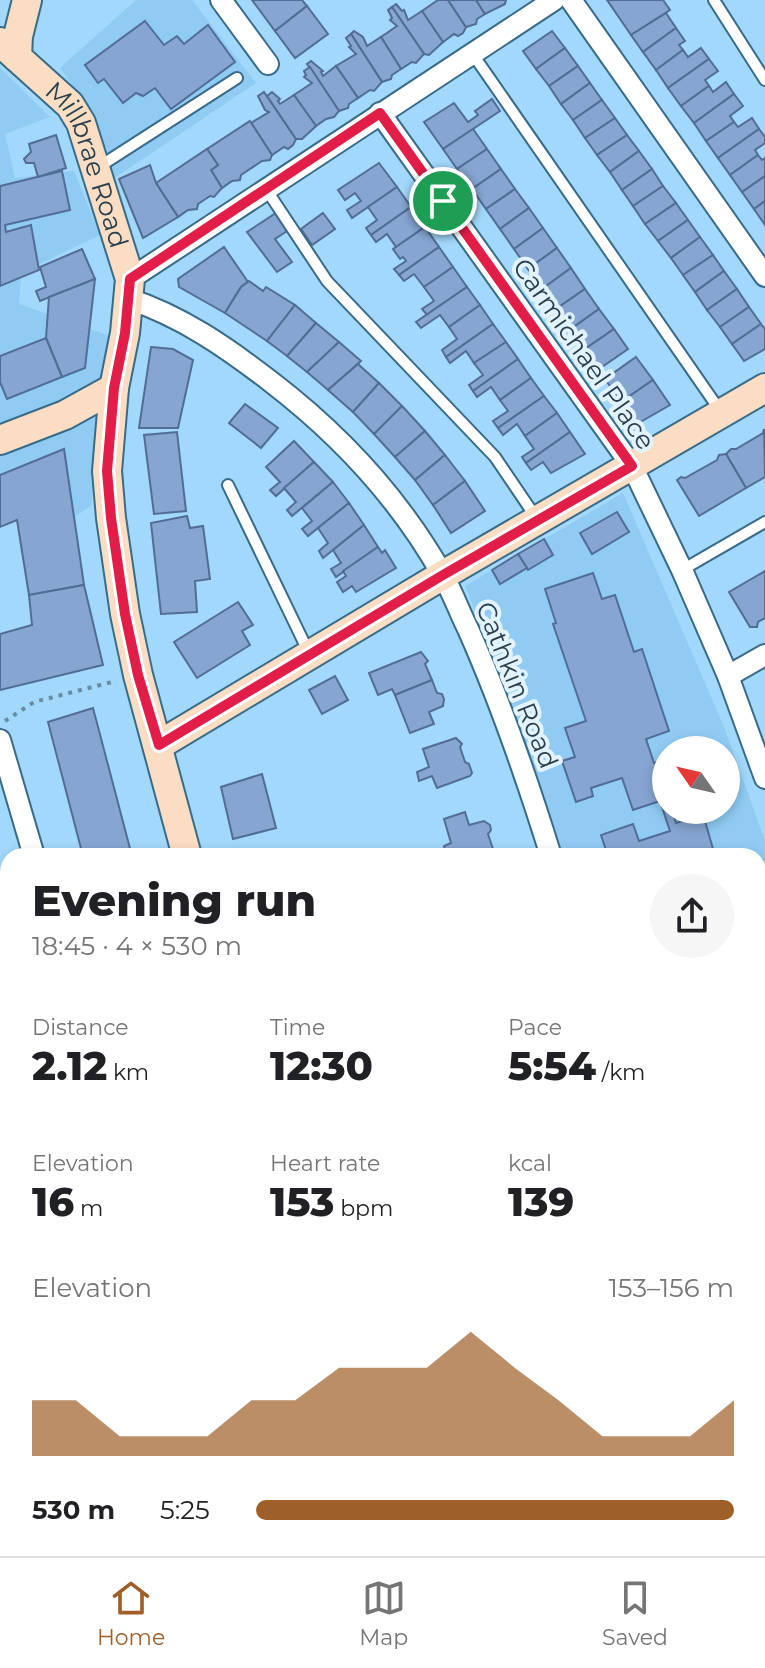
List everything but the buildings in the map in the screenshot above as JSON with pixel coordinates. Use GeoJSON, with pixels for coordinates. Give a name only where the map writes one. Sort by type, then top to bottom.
{"type":"FeatureCollection","features":[{"type":"Feature","properties":{"kind":"street"},"geometry":{"type":"LineString","coordinates":[[0,8],[8,0]]}},
{"type":"Feature","properties":{"kind":"street","name":"Millbrae Road"},"geometry":{"type":"LineString","coordinates":[[27,0],[18,36],[8,50],[70,105],[81,123],[130,289],[114,388],[107,471],[111,518],[125,614],[138,675],[185,848]]}},
{"type":"Feature","properties":{"kind":"street"},"geometry":{"type":"LineString","coordinates":[[221,0],[268,64]]}},
{"type":"Feature","properties":{"kind":"street"},"geometry":{"type":"LineString","coordinates":[[130,289],[266,189],[554,0]]}},
{"type":"Feature","properties":{"kind":"street"},"geometry":{"type":"LineString","coordinates":[[571,0],[765,276]]}},
{"type":"Feature","properties":{"kind":"street","name":"Carmichael Place"},"geometry":{"type":"LineString","coordinates":[[380,113],[632,466],[728,676],[765,778]]}},
{"type":"Feature","properties":{"kind":"street","name":"Cathkin Road"},"geometry":{"type":"LineString","coordinates":[[130,289],[250,366],[319,422],[367,470],[412,527],[443,575],[485,668],[523,767],[548,848]]}},
{"type":"Feature","properties":{"kind":"street"},"geometry":{"type":"LineString","coordinates":[[0,440],[65,415],[114,388]]}},
{"type":"Feature","properties":{"kind":"street"},"geometry":{"type":"LineString","coordinates":[[159,745],[765,388]]}},
{"type":"Feature","properties":{"kind":"street"},"geometry":{"type":"LineString","coordinates":[[65,415],[80,421],[94,434],[107,471]]}},
{"type":"Feature","properties":{"kind":"street"},"geometry":{"type":"LineString","coordinates":[[728,676],[765,655]]}},
{"type":"Feature","properties":{"kind":"street"},"geometry":{"type":"LineString","coordinates":[[0,740],[32,848]]}},
{"type":"Feature","properties":{"kind":"lane"},"geometry":{"type":"LineString","coordinates":[[714,0],[765,80]]}},
{"type":"Feature","properties":{"kind":"lane"},"geometry":{"type":"LineString","coordinates":[[472,53],[723,414]]}},
{"type":"Feature","properties":{"kind":"lane"},"geometry":{"type":"LineString","coordinates":[[95,169],[237,78]]}},
{"type":"Feature","properties":{"kind":"lane"},"geometry":{"type":"LineString","coordinates":[[266,189],[327,281],[495,457],[538,521]]}},
{"type":"Feature","properties":{"kind":"lane"},"geometry":{"type":"LineString","coordinates":[[228,485],[310,655]]}},
{"type":"Feature","properties":{"kind":"lane"},"geometry":{"type":"LineString","coordinates":[[682,570],[765,522]]}},
{"type":"Feature","properties":{"kind":"path"},"geometry":{"type":"LineString","coordinates":[[0,725],[34,702],[138,675]]}},
{"type":"Feature","properties":{"kind":"shaded area"},"geometry":{"type":"Polygon","coordinates":[[[136,0],[192,0],[256,83],[113,179],[91,113],[60,68],[136,0]]]}},
{"type":"Feature","properties":{"kind":"shaded area"},"geometry":{"type":"Polygon","coordinates":[[[0,68],[50,117],[5,134],[15,178],[74,171],[100,235],[21,273],[19,304],[110,336],[91,506],[74,517],[19,532],[17,520],[0,527],[0,68]]]}},
{"type":"Feature","properties":{"kind":"shaded area"},"geometry":{"type":"Polygon","coordinates":[[[623,493],[727,736],[652,736],[652,824],[740,824],[740,771],[765,848],[561,848],[511,699],[465,586],[623,493]]]}},
{"type":"Feature","properties":{"kind":"route"},"geometry":{"type":"LineString","coordinates":[[380,113],[443,201],[632,466],[159,745],[138,675],[125,614],[107,471],[114,388],[125,333],[130,279],[380,113]]}}]}
